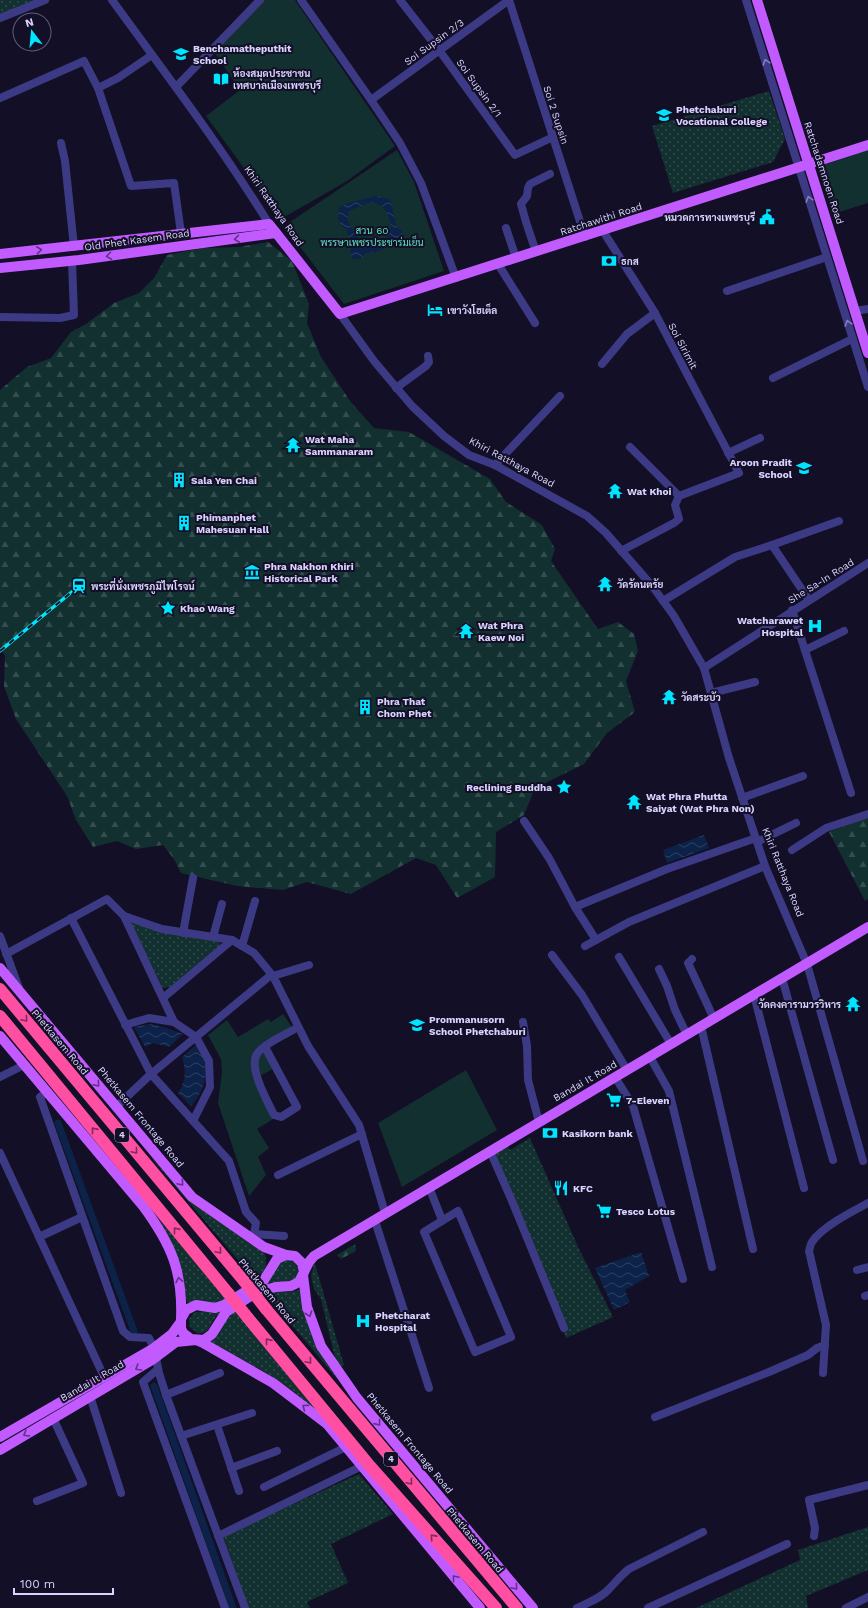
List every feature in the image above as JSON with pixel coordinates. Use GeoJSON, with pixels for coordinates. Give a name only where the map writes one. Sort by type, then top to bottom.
{"type":"FeatureCollection","features":[{"type":"Feature","properties":{"kind":"highway","name":"Phetkasem Road"},"geometry":{"type":"LineString","coordinates":[[0,989],[517,1608]]}},
{"type":"Feature","properties":{"kind":"highway","name":"4"},"geometry":{"type":"LineString","coordinates":[[0,1016],[370,1466],[496,1608]]}},
{"type":"Feature","properties":{"kind":"main road","name":"Ratchadamnoen Road"},"geometry":{"type":"LineString","coordinates":[[757,0],[776,80],[804,166],[829,251],[855,311],[868,353]]}},
{"type":"Feature","properties":{"kind":"main road","name":"Ratchawithi Road"},"geometry":{"type":"LineString","coordinates":[[340,314],[585,237],[868,145]]}},
{"type":"Feature","properties":{"kind":"main road","name":"Khiri Ratthaya Road"},"geometry":{"type":"LineString","coordinates":[[269,224],[340,314]]}},
{"type":"Feature","properties":{"kind":"main road","name":"Old Phet Kasem Road"},"geometry":{"type":"LineString","coordinates":[[0,254],[269,224]]}},
{"type":"Feature","properties":{"kind":"main road","name":"Old Phet Kasem Road"},"geometry":{"type":"LineString","coordinates":[[0,268],[72,261],[276,233]]}},
{"type":"Feature","properties":{"kind":"main road","name":"Bandai It Road"},"geometry":{"type":"LineString","coordinates":[[304,1274],[308,1262],[314,1256],[868,927]]}},
{"type":"Feature","properties":{"kind":"main road","name":"Phetkasem Frontage Road"},"geometry":{"type":"LineString","coordinates":[[0,968],[192,1197],[254,1237],[264,1247],[290,1256]]}},
{"type":"Feature","properties":{"kind":"main road"},"geometry":{"type":"LineString","coordinates":[[0,1036],[143,1206],[159,1228],[173,1256],[180,1284],[181,1321],[183,1332],[187,1337],[209,1345],[273,1383],[327,1424],[480,1608]]}},
{"type":"Feature","properties":{"kind":"main road","name":"Bandai It Road"},"geometry":{"type":"LineString","coordinates":[[155,1352],[172,1334],[181,1321],[186,1310],[190,1307],[201,1305],[215,1308],[224,1305],[264,1280],[277,1259],[290,1256]]}},
{"type":"Feature","properties":{"kind":"main road"},"geometry":{"type":"LineString","coordinates":[[196,1340],[204,1340],[210,1336],[226,1312],[257,1292],[276,1287],[291,1286],[299,1282],[304,1274],[302,1263],[290,1256]]}},
{"type":"Feature","properties":{"kind":"main road"},"geometry":{"type":"LineString","coordinates":[[290,1256],[305,1258],[314,1256]]}},
{"type":"Feature","properties":{"kind":"main road","name":"Phetkasem Frontage Road"},"geometry":{"type":"LineString","coordinates":[[304,1274],[307,1307],[321,1346],[357,1398],[533,1608]]}},
{"type":"Feature","properties":{"kind":"main road","name":"Bandai It Road"},"geometry":{"type":"LineString","coordinates":[[0,1437],[106,1382],[155,1352],[176,1342],[196,1340]]}},
{"type":"Feature","properties":{"kind":"main road","name":"Bandai It Road"},"geometry":{"type":"LineString","coordinates":[[1,1447],[90,1396],[106,1382]]}},
{"type":"Feature","properties":{"kind":"street"},"geometry":{"type":"LineString","coordinates":[[0,18],[45,0]]}},
{"type":"Feature","properties":{"kind":"street","name":"Khiri Ratthaya Road"},"geometry":{"type":"LineString","coordinates":[[112,0],[176,87],[247,188],[269,224]]}},
{"type":"Feature","properties":{"kind":"street"},"geometry":{"type":"LineString","coordinates":[[176,87],[260,0]]}},
{"type":"Feature","properties":{"kind":"street"},"geometry":{"type":"LineString","coordinates":[[301,0],[400,143],[421,183],[456,278]]}},
{"type":"Feature","properties":{"kind":"street","name":"Soi Supsin 2/1"},"geometry":{"type":"LineString","coordinates":[[400,0],[439,50],[515,155],[553,137]]}},
{"type":"Feature","properties":{"kind":"street","name":"Soi Supsin 2/3"},"geometry":{"type":"LineString","coordinates":[[371,100],[509,0]]}},
{"type":"Feature","properties":{"kind":"street","name":"Soi 2 Supsin"},"geometry":{"type":"LineString","coordinates":[[509,0],[585,237]]}},
{"type":"Feature","properties":{"kind":"street"},"geometry":{"type":"LineString","coordinates":[[746,0],[776,80]]}},
{"type":"Feature","properties":{"kind":"street"},"geometry":{"type":"LineString","coordinates":[[98,88],[118,78],[152,55]]}},
{"type":"Feature","properties":{"kind":"street"},"geometry":{"type":"LineString","coordinates":[[0,98],[84,61],[98,88],[131,186],[174,183],[180,233]]}},
{"type":"Feature","properties":{"kind":"street"},"geometry":{"type":"LineString","coordinates":[[61,143],[65,161],[74,246]]}},
{"type":"Feature","properties":{"kind":"street"},"geometry":{"type":"LineString","coordinates":[[536,252],[522,204],[527,196],[530,184],[550,174]]}},
{"type":"Feature","properties":{"kind":"street"},"geometry":{"type":"LineString","coordinates":[[506,228],[516,258]]}},
{"type":"Feature","properties":{"kind":"street","name":"Soi Sirimit"},"geometry":{"type":"LineString","coordinates":[[603,231],[655,313],[739,473],[679,496]]}},
{"type":"Feature","properties":{"kind":"street"},"geometry":{"type":"LineString","coordinates":[[727,291],[829,251],[852,339],[867,383]]}},
{"type":"Feature","properties":{"kind":"street"},"geometry":{"type":"LineString","coordinates":[[0,317],[60,318],[74,315],[72,261]]}},
{"type":"Feature","properties":{"kind":"street"},"geometry":{"type":"LineString","coordinates":[[498,264],[535,323]]}},
{"type":"Feature","properties":{"kind":"street"},"geometry":{"type":"LineString","coordinates":[[855,311],[868,308]]}},
{"type":"Feature","properties":{"kind":"street"},"geometry":{"type":"LineString","coordinates":[[602,364],[627,334],[655,313]]}},
{"type":"Feature","properties":{"kind":"street","name":"Khiri Ratthaya Road"},"geometry":{"type":"LineString","coordinates":[[340,314],[374,361],[396,388],[412,406],[444,436],[469,455],[496,465],[587,516],[606,533],[653,587],[678,623],[704,668],[727,750],[765,866],[807,964],[863,1161]]}},
{"type":"Feature","properties":{"kind":"street"},"geometry":{"type":"LineString","coordinates":[[773,378],[852,339]]}},
{"type":"Feature","properties":{"kind":"street"},"geometry":{"type":"LineString","coordinates":[[396,388],[426,366],[429,362],[428,356]]}},
{"type":"Feature","properties":{"kind":"street"},"geometry":{"type":"LineString","coordinates":[[496,465],[560,396]]}},
{"type":"Feature","properties":{"kind":"street"},"geometry":{"type":"LineString","coordinates":[[728,453],[760,438]]}},
{"type":"Feature","properties":{"kind":"street"},"geometry":{"type":"LineString","coordinates":[[621,551],[679,519],[675,505],[679,496],[630,447]]}},
{"type":"Feature","properties":{"kind":"street"},"geometry":{"type":"LineString","coordinates":[[663,602],[735,557],[840,521]]}},
{"type":"Feature","properties":{"kind":"street"},"geometry":{"type":"LineString","coordinates":[[772,545],[809,600]]}},
{"type":"Feature","properties":{"kind":"street","name":"She Sa-In Road"},"geometry":{"type":"LineString","coordinates":[[704,668],[792,610],[868,563]]}},
{"type":"Feature","properties":{"kind":"street"},"geometry":{"type":"LineString","coordinates":[[792,610],[851,793]]}},
{"type":"Feature","properties":{"kind":"street"},"geometry":{"type":"LineString","coordinates":[[805,650],[844,631]]}},
{"type":"Feature","properties":{"kind":"street"},"geometry":{"type":"LineString","coordinates":[[711,693],[755,682]]}},
{"type":"Feature","properties":{"kind":"street"},"geometry":{"type":"LineString","coordinates":[[742,798],[803,776]]}},
{"type":"Feature","properties":{"kind":"street"},"geometry":{"type":"LineString","coordinates":[[792,850],[826,828],[868,814]]}},
{"type":"Feature","properties":{"kind":"street"},"geometry":{"type":"LineString","coordinates":[[524,821],[549,858],[575,907],[596,940]]}},
{"type":"Feature","properties":{"kind":"street"},"geometry":{"type":"LineString","coordinates":[[575,907],[667,869],[756,840],[796,823]]}},
{"type":"Feature","properties":{"kind":"street"},"geometry":{"type":"LineString","coordinates":[[585,946],[629,922],[765,866]]}},
{"type":"Feature","properties":{"kind":"street"},"geometry":{"type":"LineString","coordinates":[[183,932],[192,878]]}},
{"type":"Feature","properties":{"kind":"street"},"geometry":{"type":"LineString","coordinates":[[6,954],[107,899],[124,916],[174,1022]]}},
{"type":"Feature","properties":{"kind":"street"},"geometry":{"type":"LineString","coordinates":[[242,946],[256,901]]}},
{"type":"Feature","properties":{"kind":"street"},"geometry":{"type":"LineString","coordinates":[[213,937],[222,904]]}},
{"type":"Feature","properties":{"kind":"street"},"geometry":{"type":"LineString","coordinates":[[124,916],[162,929],[232,940],[254,953],[272,976],[308,1046],[356,1119],[362,1134],[385,1213]]}},
{"type":"Feature","properties":{"kind":"street"},"geometry":{"type":"LineString","coordinates":[[71,918],[151,1074],[229,1161],[246,1212],[256,1223],[254,1237],[284,1236]]}},
{"type":"Feature","properties":{"kind":"street"},"geometry":{"type":"LineString","coordinates":[[0,936],[20,992]]}},
{"type":"Feature","properties":{"kind":"street"},"geometry":{"type":"LineString","coordinates":[[163,998],[232,940]]}},
{"type":"Feature","properties":{"kind":"street"},"geometry":{"type":"LineString","coordinates":[[552,956],[582,994],[627,1070]]}},
{"type":"Feature","properties":{"kind":"street"},"geometry":{"type":"LineString","coordinates":[[619,957],[671,1044]]}},
{"type":"Feature","properties":{"kind":"street"},"geometry":{"type":"LineString","coordinates":[[692,959],[688,964],[714,1018]]}},
{"type":"Feature","properties":{"kind":"street"},"geometry":{"type":"LineString","coordinates":[[116,1107],[151,1074],[272,976],[308,965]]}},
{"type":"Feature","properties":{"kind":"street"},"geometry":{"type":"LineString","coordinates":[[659,970],[667,986],[673,1006],[687,1035]]}},
{"type":"Feature","properties":{"kind":"street"},"geometry":{"type":"LineString","coordinates":[[782,978],[833,1160]]}},
{"type":"Feature","properties":{"kind":"street"},"geometry":{"type":"LineString","coordinates":[[754,995],[804,1188]]}},
{"type":"Feature","properties":{"kind":"street"},"geometry":{"type":"LineString","coordinates":[[126,1025],[149,1018],[174,1022],[196,1037],[210,1061],[210,1087],[193,1121]]}},
{"type":"Feature","properties":{"kind":"street"},"geometry":{"type":"LineString","coordinates":[[523,1022],[527,1046],[528,1080],[538,1122]]}},
{"type":"Feature","properties":{"kind":"street"},"geometry":{"type":"LineString","coordinates":[[701,1026],[754,1250]]}},
{"type":"Feature","properties":{"kind":"street"},"geometry":{"type":"LineString","coordinates":[[265,1047],[297,1107],[281,1117],[274,1115],[256,1073],[254,1062],[257,1054],[265,1047],[298,1027]]}},
{"type":"Feature","properties":{"kind":"street"},"geometry":{"type":"LineString","coordinates":[[650,1057],[669,1091],[712,1267]]}},
{"type":"Feature","properties":{"kind":"street"},"geometry":{"type":"LineString","coordinates":[[0,1077],[24,1065]]}},
{"type":"Feature","properties":{"kind":"street"},"geometry":{"type":"LineString","coordinates":[[615,1077],[633,1106],[683,1279]]}},
{"type":"Feature","properties":{"kind":"street"},"geometry":{"type":"LineString","coordinates":[[46,1092],[40,1097],[123,1331],[130,1336],[149,1338],[155,1352],[166,1395],[245,1608]]}},
{"type":"Feature","properties":{"kind":"street"},"geometry":{"type":"LineString","coordinates":[[278,1175],[362,1134]]}},
{"type":"Feature","properties":{"kind":"street"},"geometry":{"type":"LineString","coordinates":[[490,1151],[512,1200],[564,1328]]}},
{"type":"Feature","properties":{"kind":"street"},"geometry":{"type":"LineString","coordinates":[[0,1153],[106,1382]]}},
{"type":"Feature","properties":{"kind":"street"},"geometry":{"type":"LineString","coordinates":[[429,1187],[442,1220]]}},
{"type":"Feature","properties":{"kind":"street"},"geometry":{"type":"LineString","coordinates":[[823,1373],[826,1325],[809,1251],[811,1244],[819,1234],[845,1216],[868,1203]]}},
{"type":"Feature","properties":{"kind":"street"},"geometry":{"type":"LineString","coordinates":[[458,1211],[511,1337],[475,1352],[424,1232],[442,1220],[458,1211]]}},
{"type":"Feature","properties":{"kind":"street"},"geometry":{"type":"LineString","coordinates":[[39,1237],[82,1217]]}},
{"type":"Feature","properties":{"kind":"street"},"geometry":{"type":"LineString","coordinates":[[376,1219],[376,1224],[429,1388]]}},
{"type":"Feature","properties":{"kind":"street"},"geometry":{"type":"LineString","coordinates":[[857,1270],[868,1267]]}},
{"type":"Feature","properties":{"kind":"street"},"geometry":{"type":"LineString","coordinates":[[655,1417],[769,1372],[808,1355],[817,1348],[825,1345]]}},
{"type":"Feature","properties":{"kind":"street"},"geometry":{"type":"LineString","coordinates":[[158,1368],[144,1382],[225,1608]]}},
{"type":"Feature","properties":{"kind":"street"},"geometry":{"type":"LineString","coordinates":[[166,1395],[220,1373]]}},
{"type":"Feature","properties":{"kind":"street"},"geometry":{"type":"LineString","coordinates":[[90,1396],[121,1493]]}},
{"type":"Feature","properties":{"kind":"street"},"geometry":{"type":"LineString","coordinates":[[181,1436],[252,1413]]}},
{"type":"Feature","properties":{"kind":"street"},"geometry":{"type":"LineString","coordinates":[[37,1501],[83,1483],[53,1418]]}},
{"type":"Feature","properties":{"kind":"street"},"geometry":{"type":"LineString","coordinates":[[217,1425],[239,1491]]}},
{"type":"Feature","properties":{"kind":"street"},"geometry":{"type":"LineString","coordinates":[[264,1487],[346,1447]]}},
{"type":"Feature","properties":{"kind":"street"},"geometry":{"type":"LineString","coordinates":[[231,1468],[277,1451]]}},
{"type":"Feature","properties":{"kind":"street"},"geometry":{"type":"LineString","coordinates":[[218,1536],[362,1466]]}},
{"type":"Feature","properties":{"kind":"street"},"geometry":{"type":"LineString","coordinates":[[814,1536],[815,1528],[809,1500],[868,1485]]}},
{"type":"Feature","properties":{"kind":"street"},"geometry":{"type":"LineString","coordinates":[[576,1608],[597,1598],[609,1589],[621,1575],[629,1569],[703,1532]]}},
{"type":"Feature","properties":{"kind":"street"},"geometry":{"type":"LineString","coordinates":[[648,1608],[787,1544]]}},
{"type":"Feature","properties":{"kind":"street"},"geometry":{"type":"LineString","coordinates":[[846,1608],[868,1597]]}},
{"type":"Feature","properties":{"kind":"green space"},"geometry":{"type":"Polygon","coordinates":[[[0,0],[35,0],[16,12],[12,12],[12,14],[0,22],[0,0]]]}},
{"type":"Feature","properties":{"kind":"green space"},"geometry":{"type":"Polygon","coordinates":[[[265,0],[295,0],[395,146],[347,181],[281,219],[206,116],[240,90],[214,52],[265,0]]]}},
{"type":"Feature","properties":{"kind":"green space"},"geometry":{"type":"Polygon","coordinates":[[[769,91],[785,139],[773,162],[673,193],[652,126],[769,91]]]}},
{"type":"Feature","properties":{"kind":"green space","name":"สวน 60 พรรษาเพชรประชาร่มเย็น"},"geometry":{"type":"Polygon","coordinates":[[[397,150],[414,182],[444,271],[344,304],[284,226],[397,150]]]}},
{"type":"Feature","properties":{"kind":"green space"},"geometry":{"type":"Polygon","coordinates":[[[868,150],[868,203],[833,214],[820,171],[823,165],[868,150]]]}},
{"type":"Feature","properties":{"kind":"green space"},"geometry":{"type":"Polygon","coordinates":[[[268,242],[292,261],[309,304],[307,323],[321,357],[350,401],[374,428],[409,432],[490,479],[506,502],[542,525],[555,549],[551,561],[598,629],[618,622],[634,634],[638,651],[626,681],[635,712],[607,733],[584,764],[535,788],[524,815],[496,832],[495,877],[457,898],[436,865],[416,858],[351,894],[307,882],[283,890],[237,886],[181,873],[174,859],[163,845],[136,849],[117,841],[93,847],[76,820],[67,796],[16,719],[4,686],[5,656],[0,648],[0,390],[27,367],[51,358],[71,332],[86,324],[114,303],[139,293],[154,278],[167,255],[203,248],[239,247],[268,242]]]}},
{"type":"Feature","properties":{"kind":"green space"},"geometry":{"type":"Polygon","coordinates":[[[868,817],[868,899],[865,901],[829,832],[868,817]]]}},
{"type":"Feature","properties":{"kind":"green space"},"geometry":{"type":"Polygon","coordinates":[[[133,923],[219,940],[220,945],[170,987],[163,988],[132,925],[133,923]]]}},
{"type":"Feature","properties":{"kind":"green space"},"geometry":{"type":"Polygon","coordinates":[[[283,1014],[296,1033],[268,1048],[278,1066],[260,1076],[278,1116],[257,1129],[269,1148],[258,1157],[266,1175],[249,1196],[218,1103],[222,1072],[221,1059],[208,1035],[227,1020],[238,1037],[268,1019],[271,1022],[283,1014]]]}},
{"type":"Feature","properties":{"kind":"green space"},"geometry":{"type":"Polygon","coordinates":[[[466,1070],[497,1130],[402,1187],[378,1123],[466,1070]]]}},
{"type":"Feature","properties":{"kind":"green space"},"geometry":{"type":"Polygon","coordinates":[[[530,1138],[579,1249],[613,1317],[566,1338],[493,1154],[508,1147],[510,1150],[530,1138]]]}},
{"type":"Feature","properties":{"kind":"green space"},"geometry":{"type":"Polygon","coordinates":[[[147,1153],[186,1194],[265,1254],[265,1269],[256,1281],[147,1153]]]}},
{"type":"Feature","properties":{"kind":"green space"},"geometry":{"type":"Polygon","coordinates":[[[138,1196],[192,1255],[223,1293],[225,1300],[216,1304],[196,1301],[187,1303],[183,1275],[138,1196]]]}},
{"type":"Feature","properties":{"kind":"green space"},"geometry":{"type":"Polygon","coordinates":[[[355,1244],[356,1251],[341,1259],[337,1255],[355,1244]]]}},
{"type":"Feature","properties":{"kind":"green space"},"geometry":{"type":"Polygon","coordinates":[[[286,1259],[294,1263],[298,1268],[299,1271],[296,1278],[292,1281],[266,1284],[278,1264],[286,1259]]]}},
{"type":"Feature","properties":{"kind":"green space"},"geometry":{"type":"Polygon","coordinates":[[[314,1264],[344,1365],[341,1366],[336,1362],[321,1299],[314,1289],[311,1276],[314,1264]]]}},
{"type":"Feature","properties":{"kind":"green space"},"geometry":{"type":"Polygon","coordinates":[[[277,1290],[287,1292],[300,1290],[314,1341],[339,1381],[265,1293],[277,1290]]]}},
{"type":"Feature","properties":{"kind":"green space"},"geometry":{"type":"Polygon","coordinates":[[[227,1307],[217,1315],[205,1332],[197,1333],[190,1327],[189,1319],[195,1312],[227,1307]]]}},
{"type":"Feature","properties":{"kind":"green space"},"geometry":{"type":"Polygon","coordinates":[[[235,1311],[244,1319],[336,1428],[294,1392],[261,1370],[210,1341],[216,1336],[221,1325],[235,1311]]]}},
{"type":"Feature","properties":{"kind":"green space"},"geometry":{"type":"Polygon","coordinates":[[[359,1474],[393,1514],[331,1544],[348,1583],[307,1602],[310,1608],[249,1608],[223,1536],[359,1474]]]}},
{"type":"Feature","properties":{"kind":"green space"},"geometry":{"type":"Polygon","coordinates":[[[868,1527],[868,1570],[806,1596],[808,1608],[696,1608],[800,1560],[798,1550],[868,1527]]]}},
{"type":"Feature","properties":{"kind":"water"},"geometry":{"type":"Polygon","coordinates":[[[376,196],[390,199],[395,221],[399,229],[402,231],[401,242],[373,253],[366,253],[360,259],[353,259],[351,255],[350,238],[338,219],[339,208],[344,204],[376,196]],[[368,203],[349,211],[348,220],[361,241],[373,247],[381,244],[389,234],[391,224],[388,215],[382,206],[368,203]]]}},
{"type":"Feature","properties":{"kind":"water"},"geometry":{"type":"Polygon","coordinates":[[[704,835],[709,848],[667,863],[663,850],[704,835]]]}},
{"type":"Feature","properties":{"kind":"water"},"geometry":{"type":"Polygon","coordinates":[[[150,1024],[183,1034],[169,1047],[153,1043],[145,1047],[134,1027],[150,1024]]]}},
{"type":"Feature","properties":{"kind":"water"},"geometry":{"type":"Polygon","coordinates":[[[196,1045],[203,1057],[206,1072],[204,1085],[191,1106],[178,1093],[183,1084],[184,1076],[182,1057],[196,1045]]]}},
{"type":"Feature","properties":{"kind":"water"},"geometry":{"type":"Polygon","coordinates":[[[641,1252],[649,1276],[625,1290],[630,1302],[614,1310],[595,1268],[641,1252]]]}},
{"type":"Feature","properties":{"kind":"waterway"},"geometry":{"type":"LineString","coordinates":[[58,1123],[134,1331]]}},
{"type":"Feature","properties":{"kind":"waterway"},"geometry":{"type":"LineString","coordinates":[[154,1386],[233,1608]]}},
{"type":"Feature","properties":{"kind":"railway"},"geometry":{"type":"LineString","coordinates":[[0,651],[79,586]]}},
{"type":"Feature","properties":{"kind":"place","name":"Benchamatheputhit School"},"geometry":{"type":"Point","coordinates":[181,54]}},
{"type":"Feature","properties":{"kind":"place","name":"ห้องสมุดประชาชน เทศบาลเมืองเพชรบุรี"},"geometry":{"type":"Point","coordinates":[221,79]}},
{"type":"Feature","properties":{"kind":"place","name":"Phetchaburi Vocational College"},"geometry":{"type":"Point","coordinates":[664,115]}},
{"type":"Feature","properties":{"kind":"place","name":"หมวดการทางเพชรบุรี"},"geometry":{"type":"Point","coordinates":[767,217]}},
{"type":"Feature","properties":{"kind":"place","name":"ธกส"},"geometry":{"type":"Point","coordinates":[609,261]}},
{"type":"Feature","properties":{"kind":"place","name":"เขาวังโฮเต็ล"},"geometry":{"type":"Point","coordinates":[435,310]}},
{"type":"Feature","properties":{"kind":"place","name":"Wat Maha Sammanaram"},"geometry":{"type":"Point","coordinates":[293,445]}},
{"type":"Feature","properties":{"kind":"place","name":"Aroon Pradit School"},"geometry":{"type":"Point","coordinates":[804,468]}},
{"type":"Feature","properties":{"kind":"place","name":"Sala Yen Chai"},"geometry":{"type":"Point","coordinates":[179,480]}},
{"type":"Feature","properties":{"kind":"place","name":"Wat Khoi"},"geometry":{"type":"Point","coordinates":[615,491]}},
{"type":"Feature","properties":{"kind":"place","name":"Phimanphet Mahesuan Hall"},"geometry":{"type":"Point","coordinates":[184,523]}},
{"type":"Feature","properties":{"kind":"place","name":"Phra Nakhon Khiri Historical Park"},"geometry":{"type":"Point","coordinates":[252,572]}},
{"type":"Feature","properties":{"kind":"place","name":"วัดรัตนตรัย"},"geometry":{"type":"Point","coordinates":[605,584]}},
{"type":"Feature","properties":{"kind":"place","name":"พระที่นั่งเพชรภูมิไพโรจน์"},"geometry":{"type":"Point","coordinates":[79,586]}},
{"type":"Feature","properties":{"kind":"place","name":"Khao Wang"},"geometry":{"type":"Point","coordinates":[168,608]}},
{"type":"Feature","properties":{"kind":"place","name":"Watcharawet Hospital"},"geometry":{"type":"Point","coordinates":[815,626]}},
{"type":"Feature","properties":{"kind":"place","name":"Wat Phra Kaew Noi"},"geometry":{"type":"Point","coordinates":[466,631]}},
{"type":"Feature","properties":{"kind":"place","name":"วัดสระบัว"},"geometry":{"type":"Point","coordinates":[669,697]}},
{"type":"Feature","properties":{"kind":"place","name":"Phra That Chom Phet"},"geometry":{"type":"Point","coordinates":[365,707]}},
{"type":"Feature","properties":{"kind":"place","name":"Reclining Buddha"},"geometry":{"type":"Point","coordinates":[564,787]}},
{"type":"Feature","properties":{"kind":"place","name":"Wat Phra Phutta Saiyat (Wat Phra Non)"},"geometry":{"type":"Point","coordinates":[634,802]}},
{"type":"Feature","properties":{"kind":"place","name":"วัดคงคารามวรวิหาร"},"geometry":{"type":"Point","coordinates":[853,1004]}},
{"type":"Feature","properties":{"kind":"place","name":"Prommanusorn School Phetchaburi"},"geometry":{"type":"Point","coordinates":[417,1025]}},
{"type":"Feature","properties":{"kind":"place","name":"7-Eleven"},"geometry":{"type":"Point","coordinates":[614,1100]}},
{"type":"Feature","properties":{"kind":"place","name":"Kasikorn bank"},"geometry":{"type":"Point","coordinates":[550,1133]}},
{"type":"Feature","properties":{"kind":"place","name":"KFC"},"geometry":{"type":"Point","coordinates":[561,1188]}},
{"type":"Feature","properties":{"kind":"place","name":"Tesco Lotus"},"geometry":{"type":"Point","coordinates":[604,1211]}},
{"type":"Feature","properties":{"kind":"place","name":"Phetcharat Hospital"},"geometry":{"type":"Point","coordinates":[363,1321]}}]}
